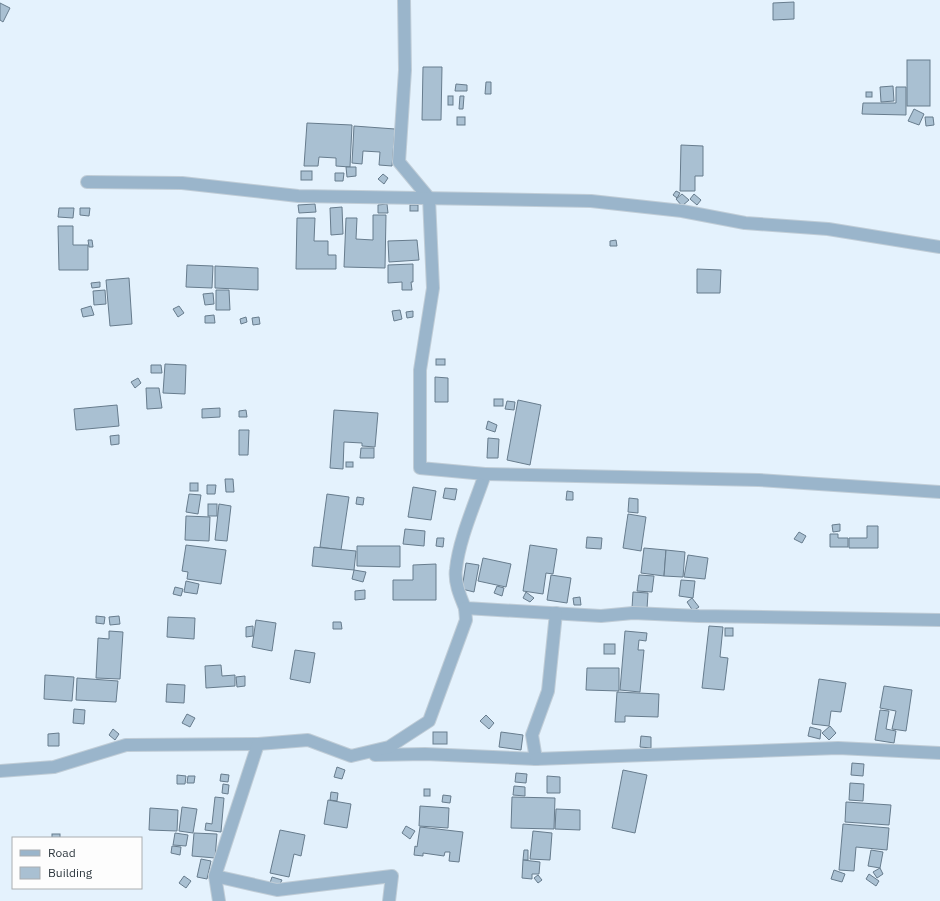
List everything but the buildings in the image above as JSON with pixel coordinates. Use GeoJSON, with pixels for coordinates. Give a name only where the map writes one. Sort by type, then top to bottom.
{"type":"FeatureCollection","features":[{"type":"Feature","properties":{"kind":"street"},"geometry":{"type":"LineString","coordinates":[[404,0],[405,70],[399,162],[429,198],[433,288],[420,370],[420,468],[485,474],[759,480],[940,492]]}},
{"type":"Feature","properties":{"kind":"street"},"geometry":{"type":"LineString","coordinates":[[87,182],[182,183],[298,196],[591,201],[682,211],[745,223],[828,229],[940,247]]}},
{"type":"Feature","properties":{"kind":"street"},"geometry":{"type":"LineString","coordinates":[[351,756],[389,747],[429,721],[466,620],[465,608],[458,591],[456,570],[461,547],[485,474]]}},
{"type":"Feature","properties":{"kind":"street"},"geometry":{"type":"LineString","coordinates":[[465,608],[601,616],[633,613],[700,616],[940,620]]}},
{"type":"Feature","properties":{"kind":"street"},"geometry":{"type":"LineString","coordinates":[[536,759],[532,735],[548,691],[556,613]]}},
{"type":"Feature","properties":{"kind":"street"},"geometry":{"type":"LineString","coordinates":[[0,771],[54,767],[126,745],[258,744],[308,740],[351,756],[425,754],[536,759],[838,748],[940,753]]}},
{"type":"Feature","properties":{"kind":"street"},"geometry":{"type":"LineString","coordinates":[[219,901],[214,876],[258,744]]}},
{"type":"Feature","properties":{"kind":"street"},"geometry":{"type":"LineString","coordinates":[[214,876],[277,890],[392,876],[388,901]]}}]}
